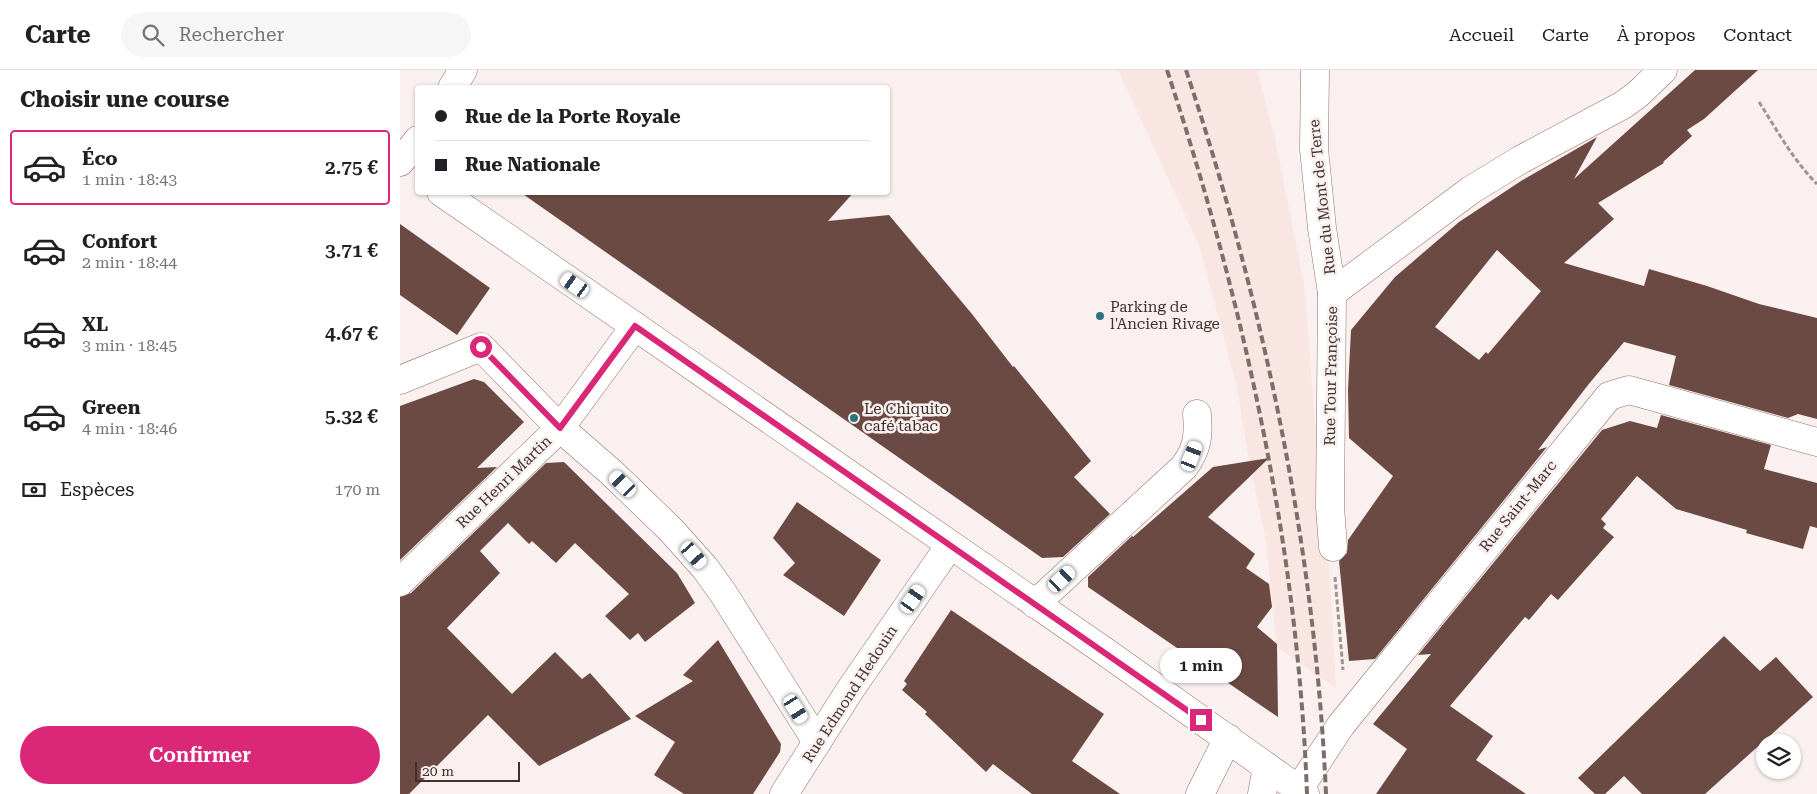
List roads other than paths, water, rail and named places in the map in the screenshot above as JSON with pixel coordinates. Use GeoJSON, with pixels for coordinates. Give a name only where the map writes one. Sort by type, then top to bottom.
{"type":"FeatureCollection","features":[{"type":"Feature","properties":{"kind":"street"},"geometry":{"type":"LineString","coordinates":[[454,85],[463,70]]}},
{"type":"Feature","properties":{"kind":"street","name":"Rue du Mont de Terre"},"geometry":{"type":"LineString","coordinates":[[1315,70],[1314,149],[1322,228],[1332,293]]}},
{"type":"Feature","properties":{"kind":"street","name":"Rue Tour Françoise"},"geometry":{"type":"LineString","coordinates":[[1333,547],[1330,507],[1332,293],[1471,190],[1520,160],[1623,105],[1638,94],[1663,70]]}},
{"type":"Feature","properties":{"kind":"street"},"geometry":{"type":"LineString","coordinates":[[415,144],[400,163],[415,174]]}},
{"type":"Feature","properties":{"kind":"street"},"geometry":{"type":"LineString","coordinates":[[445,195],[1228,738],[1302,792]]}},
{"type":"Feature","properties":{"kind":"street","name":"Rue Henri Martin"},"geometry":{"type":"LineString","coordinates":[[400,582],[560,428],[635,326]]}},
{"type":"Feature","properties":{"kind":"street"},"geometry":{"type":"LineString","coordinates":[[400,380],[481,347],[560,428],[612,473],[664,524],[705,568],[723,593],[817,742]]}},
{"type":"Feature","properties":{"kind":"street","name":"Rue Saint-Marc"},"geometry":{"type":"LineString","coordinates":[[1302,792],[1341,725],[1609,396],[1629,390],[1817,442]]}},
{"type":"Feature","properties":{"kind":"street"},"geometry":{"type":"LineString","coordinates":[[1035,604],[1184,467],[1192,456],[1196,444],[1199,431],[1197,414]]}},
{"type":"Feature","properties":{"kind":"street","name":"Rue Edmond Hedouin"},"geometry":{"type":"LineString","coordinates":[[784,794],[850,690],[950,545]]}},
{"type":"Feature","properties":{"kind":"street"},"geometry":{"type":"LineString","coordinates":[[1200,794],[1228,738]]}},
{"type":"Feature","properties":{"kind":"street"},"geometry":{"type":"LineString","coordinates":[[1262,794],[1267,767]]}},
{"type":"Feature","properties":{"kind":"railway"},"geometry":{"type":"LineString","coordinates":[[1167,70],[1195,158],[1220,247],[1243,337],[1262,427],[1279,518],[1292,610],[1302,702],[1307,794]]}},
{"type":"Feature","properties":{"kind":"railway"},"geometry":{"type":"LineString","coordinates":[[1186,70],[1214,158],[1239,248],[1262,337],[1281,428],[1297,518],[1310,610],[1320,702],[1326,794]]}},
{"type":"Feature","properties":{"kind":"place","name":"Parking de l'Ancien Rivage"},"geometry":{"type":"Point","coordinates":[1100,316]}},
{"type":"Feature","properties":{"kind":"place","name":"Le Chiquito café tabac"},"geometry":{"type":"Point","coordinates":[854,418]}}]}
